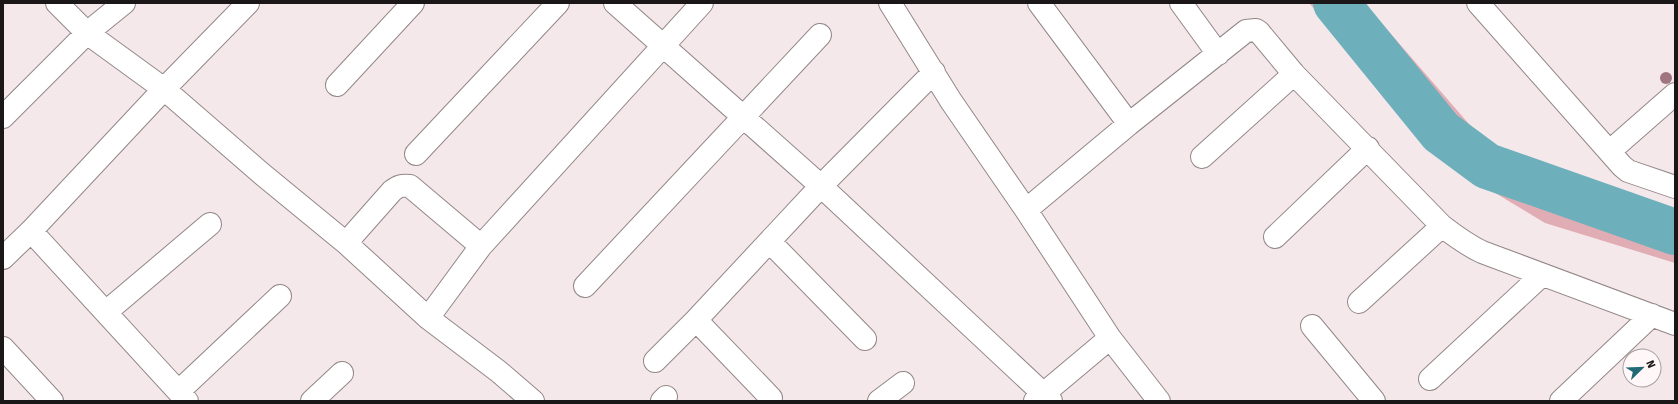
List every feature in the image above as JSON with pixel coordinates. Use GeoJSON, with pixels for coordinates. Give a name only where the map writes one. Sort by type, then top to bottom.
{"type":"FeatureCollection","features":[{"type":"Feature","properties":{"kind":"street"},"geometry":{"type":"LineString","coordinates":[[58,3],[87,33],[164,89],[346,244],[428,318],[498,371],[533,401]]}},
{"type":"Feature","properties":{"kind":"street"},"geometry":{"type":"LineString","coordinates":[[3,117],[87,33],[124,3]]}},
{"type":"Feature","properties":{"kind":"street"},"geometry":{"type":"LineString","coordinates":[[338,85],[413,3]]}},
{"type":"Feature","properties":{"kind":"street"},"geometry":{"type":"LineString","coordinates":[[416,154],[558,3]]}},
{"type":"Feature","properties":{"kind":"street"},"geometry":{"type":"LineString","coordinates":[[615,3],[821,186],[1043,399],[1110,338]]}},
{"type":"Feature","properties":{"kind":"street"},"geometry":{"type":"LineString","coordinates":[[428,318],[481,246],[662,45],[702,3]]}},
{"type":"Feature","properties":{"kind":"street"},"geometry":{"type":"LineString","coordinates":[[890,3],[951,101],[1026,210],[1110,338],[1159,401]]}},
{"type":"Feature","properties":{"kind":"street"},"geometry":{"type":"LineString","coordinates":[[1039,3],[1129,124]]}},
{"type":"Feature","properties":{"kind":"street"},"geometry":{"type":"LineString","coordinates":[[1181,3],[1218,54]]}},
{"type":"Feature","properties":{"kind":"street"},"geometry":{"type":"LineString","coordinates":[[1478,3],[1622,166],[1628,171],[1675,187]]}},
{"type":"Feature","properties":{"kind":"street"},"geometry":{"type":"LineString","coordinates":[[3,258],[32,231],[243,5]]}},
{"type":"Feature","properties":{"kind":"street"},"geometry":{"type":"LineString","coordinates":[[1026,210],[1129,124],[1246,31],[1256,30],[1294,74],[1368,148],[1442,226],[1469,246],[1542,275],[1675,324]]}},
{"type":"Feature","properties":{"kind":"street"},"geometry":{"type":"LineString","coordinates":[[585,286],[820,35]]}},
{"type":"Feature","properties":{"kind":"street"},"geometry":{"type":"LineString","coordinates":[[655,361],[770,242],[821,186],[934,72]]}},
{"type":"Feature","properties":{"kind":"street"},"geometry":{"type":"LineString","coordinates":[[1202,157],[1294,74]]}},
{"type":"Feature","properties":{"kind":"street"},"geometry":{"type":"LineString","coordinates":[[1610,151],[1675,94]]}},
{"type":"Feature","properties":{"kind":"street"},"geometry":{"type":"LineString","coordinates":[[1275,237],[1368,148]]}},
{"type":"Feature","properties":{"kind":"street"},"geometry":{"type":"LineString","coordinates":[[346,244],[392,191],[398,186],[404,185],[410,186],[481,246]]}},
{"type":"Feature","properties":{"kind":"street"},"geometry":{"type":"LineString","coordinates":[[106,312],[210,224]]}},
{"type":"Feature","properties":{"kind":"street"},"geometry":{"type":"LineString","coordinates":[[1358,302],[1442,226]]}},
{"type":"Feature","properties":{"kind":"street"},"geometry":{"type":"LineString","coordinates":[[32,231],[183,396],[280,296]]}},
{"type":"Feature","properties":{"kind":"street"},"geometry":{"type":"LineString","coordinates":[[770,242],[865,339]]}},
{"type":"Feature","properties":{"kind":"street"},"geometry":{"type":"LineString","coordinates":[[1430,379],[1542,275]]}},
{"type":"Feature","properties":{"kind":"street"},"geometry":{"type":"LineString","coordinates":[[1561,401],[1652,315]]}},
{"type":"Feature","properties":{"kind":"street"},"geometry":{"type":"LineString","coordinates":[[696,320],[771,398]]}},
{"type":"Feature","properties":{"kind":"street"},"geometry":{"type":"LineString","coordinates":[[1312,326],[1374,401]]}},
{"type":"Feature","properties":{"kind":"street"},"geometry":{"type":"LineString","coordinates":[[3,348],[52,401]]}},
{"type":"Feature","properties":{"kind":"street"},"geometry":{"type":"LineString","coordinates":[[312,401],[342,373]]}},
{"type":"Feature","properties":{"kind":"street"},"geometry":{"type":"LineString","coordinates":[[879,401],[903,383]]}},
{"type":"Feature","properties":{"kind":"shaded area"},"geometry":{"type":"Polygon","coordinates":[[[1309,3],[1364,3],[1495,154],[1675,217],[1675,263],[1545,223],[1452,167],[1309,3]]]}},
{"type":"Feature","properties":{"kind":"waterway"},"geometry":{"type":"LineString","coordinates":[[1336,3],[1441,132],[1487,166],[1675,232]]}}]}
